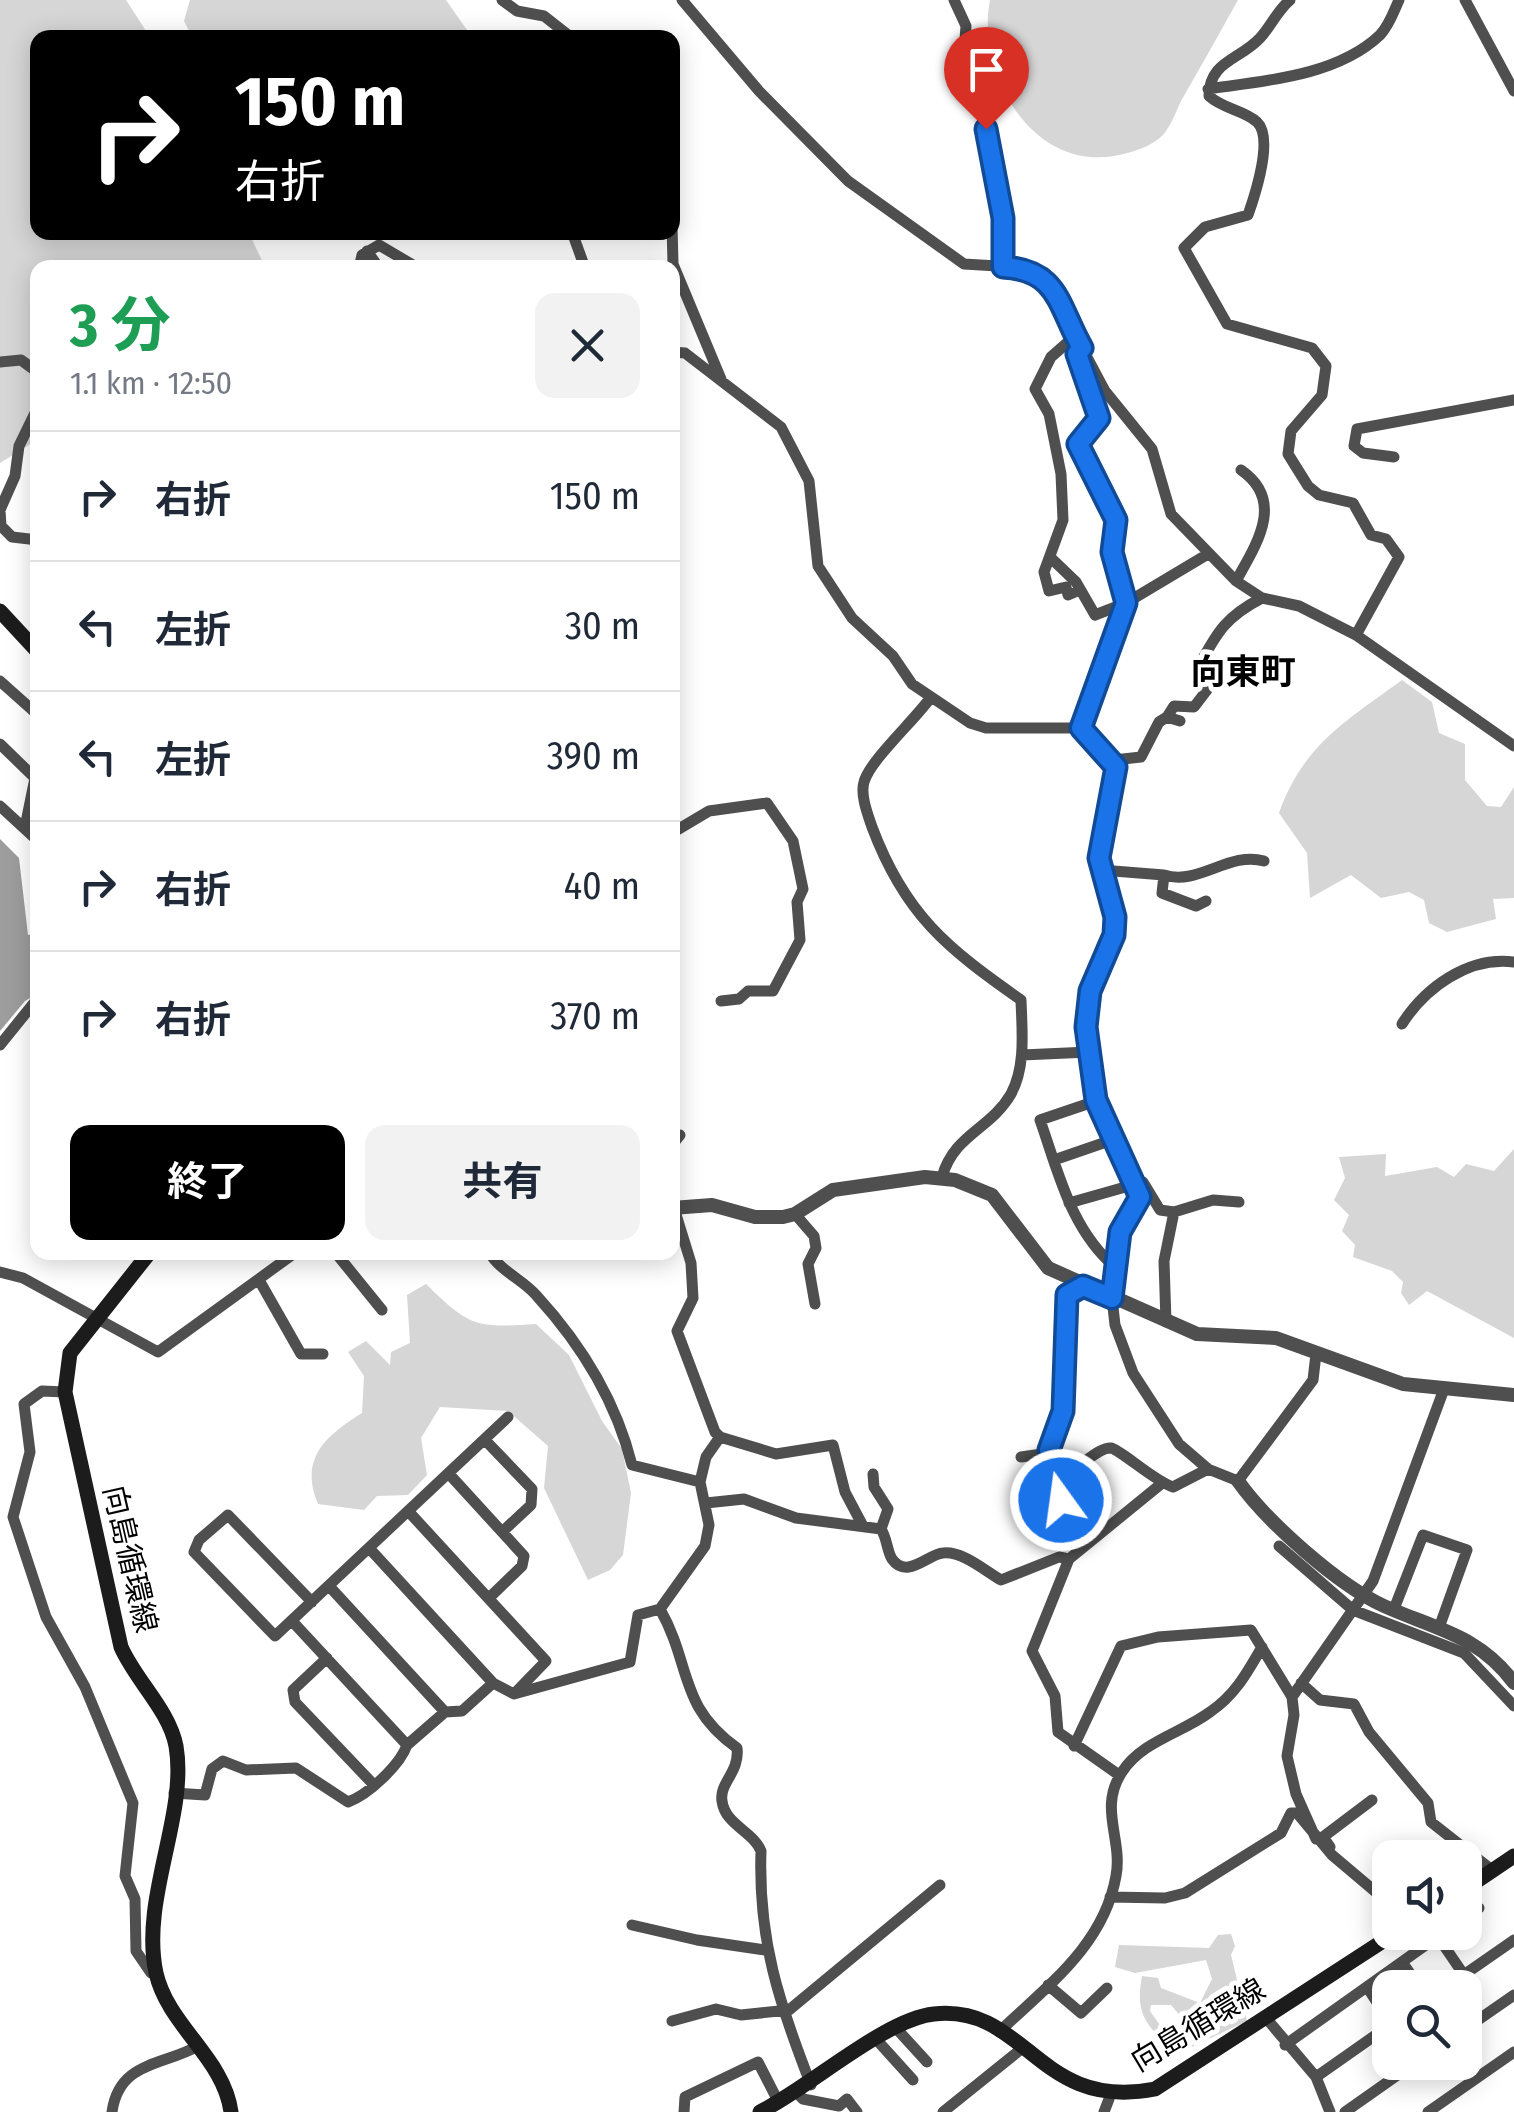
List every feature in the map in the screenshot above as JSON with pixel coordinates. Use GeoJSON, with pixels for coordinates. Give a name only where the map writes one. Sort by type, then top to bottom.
{"type":"FeatureCollection","features":[{"type":"Feature","properties":{"kind":"main road"},"geometry":{"type":"LineString","coordinates":[[0,611],[30,639]]}},
{"type":"Feature","properties":{"kind":"main road","name":"向島循環線"},"geometry":{"type":"LineString","coordinates":[[143,1260],[70,1353],[64,1392],[121,1647],[173,1735],[174,1793],[156,1898],[156,1972],[168,2003],[222,2078],[231,2112]]}},
{"type":"Feature","properties":{"kind":"main road"},"geometry":{"type":"LineString","coordinates":[[1482,1877],[1514,1856]]}},
{"type":"Feature","properties":{"kind":"main road","name":"向島循環線"},"geometry":{"type":"LineString","coordinates":[[760,2112],[804,2089],[895,2027],[913,2018],[953,2014],[999,2032],[1065,2086],[1106,2106],[1154,2089],[1372,1948]]}},
{"type":"Feature","properties":{"kind":"street"},"geometry":{"type":"LineString","coordinates":[[502,0],[517,11],[544,16],[562,30]]}},
{"type":"Feature","properties":{"kind":"street"},"geometry":{"type":"LineString","coordinates":[[682,0],[759,90],[848,181],[951,257],[979,267],[1030,268],[1047,282],[1105,391],[1152,450],[1171,514],[1236,581],[1262,598],[1299,606],[1356,635],[1514,746]]}},
{"type":"Feature","properties":{"kind":"street"},"geometry":{"type":"LineString","coordinates":[[954,0],[966,26],[964,54],[978,80],[1003,218],[1003,267]]}},
{"type":"Feature","properties":{"kind":"street"},"geometry":{"type":"LineString","coordinates":[[1290,0],[1259,39],[1216,69],[1209,96],[1220,107],[1261,125],[1261,167],[1248,215],[1205,227],[1188,240],[1186,256],[1217,300],[1227,324],[1312,348],[1326,366],[1322,395],[1291,431],[1288,454],[1308,486],[1319,495],[1352,503],[1371,536],[1386,540],[1399,556],[1356,635]]}},
{"type":"Feature","properties":{"kind":"street"},"geometry":{"type":"LineString","coordinates":[[1208,89],[1283,78],[1344,58],[1384,30],[1399,0]]}},
{"type":"Feature","properties":{"kind":"street"},"geometry":{"type":"LineString","coordinates":[[1465,0],[1514,90]]}},
{"type":"Feature","properties":{"kind":"street"},"geometry":{"type":"LineString","coordinates":[[363,260],[367,251],[379,245],[404,260]]}},
{"type":"Feature","properties":{"kind":"street"},"geometry":{"type":"LineString","coordinates":[[367,251],[373,260]]}},
{"type":"Feature","properties":{"kind":"street"},"geometry":{"type":"LineString","coordinates":[[680,283],[721,379]]}},
{"type":"Feature","properties":{"kind":"street"},"geometry":{"type":"LineString","coordinates":[[1075,336],[1050,357],[1035,389],[1050,414],[1061,474],[1063,520],[1044,572],[1049,592],[1066,587],[1068,595],[1080,590]]}},
{"type":"Feature","properties":{"kind":"street"},"geometry":{"type":"LineString","coordinates":[[1081,728],[1126,603],[1112,552],[1116,520],[1078,444],[1099,418],[1077,354],[1082,348]]}},
{"type":"Feature","properties":{"kind":"street"},"geometry":{"type":"LineString","coordinates":[[680,352],[782,426],[809,481],[818,566],[852,618],[893,656],[912,684],[986,728],[1081,728],[1114,760],[1116,782],[1100,835],[1101,870],[1115,917],[1114,935],[1090,991],[1089,1052],[1096,1100],[1140,1204],[1120,1232],[1112,1298],[1115,1326],[1133,1373],[1179,1444],[1208,1469],[1238,1481],[1259,1510],[1366,1593],[1394,1609],[1440,1625],[1486,1651],[1514,1682]]}},
{"type":"Feature","properties":{"kind":"street"},"geometry":{"type":"LineString","coordinates":[[0,362],[21,360],[30,367]]}},
{"type":"Feature","properties":{"kind":"street"},"geometry":{"type":"LineString","coordinates":[[1394,457],[1363,452],[1354,446],[1356,429],[1513,404]]}},
{"type":"Feature","properties":{"kind":"street"},"geometry":{"type":"LineString","coordinates":[[30,428],[19,446],[15,476],[0,510],[1,526],[12,536],[30,539]]}},
{"type":"Feature","properties":{"kind":"street"},"geometry":{"type":"LineString","coordinates":[[1236,581],[1262,535],[1266,517],[1260,490],[1241,470]]}},
{"type":"Feature","properties":{"kind":"street"},"geometry":{"type":"LineString","coordinates":[[1051,558],[1080,590],[1095,615],[1126,603],[1208,554]]}},
{"type":"Feature","properties":{"kind":"street"},"geometry":{"type":"LineString","coordinates":[[1114,760],[1140,757],[1159,722],[1173,719],[1174,706],[1194,707],[1202,700],[1207,690],[1196,670],[1217,633],[1226,618],[1262,598]]}},
{"type":"Feature","properties":{"kind":"street"},"geometry":{"type":"LineString","coordinates":[[0,681],[30,708]]}},
{"type":"Feature","properties":{"kind":"street"},"geometry":{"type":"LineString","coordinates":[[931,697],[911,726],[873,764],[862,785],[866,811],[886,864],[938,937],[1021,1000],[1022,1055],[1012,1092],[1000,1108],[958,1144],[942,1178]]}},
{"type":"Feature","properties":{"kind":"street"},"geometry":{"type":"LineString","coordinates":[[0,744],[30,773]]}},
{"type":"Feature","properties":{"kind":"street"},"geometry":{"type":"LineString","coordinates":[[25,827],[30,802]]}},
{"type":"Feature","properties":{"kind":"street"},"geometry":{"type":"LineString","coordinates":[[680,828],[709,811],[766,803],[793,841],[802,872],[797,902],[800,940],[773,991],[748,991],[739,999],[720,1001]]}},
{"type":"Feature","properties":{"kind":"street"},"geometry":{"type":"LineString","coordinates":[[0,806],[30,832]]}},
{"type":"Feature","properties":{"kind":"street"},"geometry":{"type":"LineString","coordinates":[[1101,870],[1194,875],[1246,856],[1264,861]]}},
{"type":"Feature","properties":{"kind":"street"},"geometry":{"type":"LineString","coordinates":[[1164,875],[1162,893],[1196,906],[1206,901]]}},
{"type":"Feature","properties":{"kind":"street"},"geometry":{"type":"LineString","coordinates":[[1402,1024],[1432,986],[1470,969],[1514,962]]}},
{"type":"Feature","properties":{"kind":"street"},"geometry":{"type":"LineString","coordinates":[[0,1045],[30,1008]]}},
{"type":"Feature","properties":{"kind":"street"},"geometry":{"type":"LineString","coordinates":[[1022,1055],[1089,1052]]}},
{"type":"Feature","properties":{"kind":"street"},"geometry":{"type":"LineString","coordinates":[[1096,1100],[1040,1120],[1076,1222],[1099,1254],[1116,1268]]}},
{"type":"Feature","properties":{"kind":"street"},"geometry":{"type":"LineString","coordinates":[[1054,1160],[1112,1140]]}},
{"type":"Feature","properties":{"kind":"street"},"geometry":{"type":"LineString","coordinates":[[680,1207],[692,1204],[755,1217],[796,1214],[833,1190],[942,1178],[992,1195],[1048,1268],[1197,1334],[1276,1338],[1403,1384],[1514,1395]]}},
{"type":"Feature","properties":{"kind":"street"},"geometry":{"type":"LineString","coordinates":[[1070,1203],[1133,1182],[1143,1182],[1160,1210],[1174,1212],[1214,1200],[1239,1202]]}},
{"type":"Feature","properties":{"kind":"street"},"geometry":{"type":"LineString","coordinates":[[1166,1322],[1164,1260],[1174,1212]]}},
{"type":"Feature","properties":{"kind":"street"},"geometry":{"type":"LineString","coordinates":[[796,1214],[814,1236],[816,1248],[808,1264],[815,1304]]}},
{"type":"Feature","properties":{"kind":"street"},"geometry":{"type":"LineString","coordinates":[[680,1230],[691,1264],[693,1298],[677,1332],[720,1438]]}},
{"type":"Feature","properties":{"kind":"street"},"geometry":{"type":"LineString","coordinates":[[0,1272],[23,1278],[158,1352],[285,1260]]}},
{"type":"Feature","properties":{"kind":"street"},"geometry":{"type":"LineString","coordinates":[[341,1260],[382,1310]]}},
{"type":"Feature","properties":{"kind":"street"},"geometry":{"type":"LineString","coordinates":[[498,1260],[534,1293],[593,1369],[625,1436],[632,1465],[700,1482]]}},
{"type":"Feature","properties":{"kind":"street"},"geometry":{"type":"LineString","coordinates":[[259,1280],[301,1354],[323,1354]]}},
{"type":"Feature","properties":{"kind":"street"},"geometry":{"type":"LineString","coordinates":[[1083,1286],[1067,1295],[1063,1411],[1049,1450],[1061,1500],[1090,1542]]}},
{"type":"Feature","properties":{"kind":"street"},"geometry":{"type":"LineString","coordinates":[[1238,1481],[1313,1380],[1316,1354]]}},
{"type":"Feature","properties":{"kind":"street"},"geometry":{"type":"LineString","coordinates":[[1292,1697],[1366,1593],[1444,1390]]}},
{"type":"Feature","properties":{"kind":"street"},"geometry":{"type":"LineString","coordinates":[[64,1392],[42,1391],[24,1404],[30,1452],[13,1517],[46,1617],[86,1687],[133,1803],[125,1876],[136,1899],[136,1950],[151,1973],[156,1972]]}},
{"type":"Feature","properties":{"kind":"street"},"geometry":{"type":"LineString","coordinates":[[312,1602],[228,1514],[199,1540],[194,1552],[276,1636],[508,1417]]}},
{"type":"Feature","properties":{"kind":"street"},"geometry":{"type":"LineString","coordinates":[[369,1548],[493,1683],[514,1694],[630,1662],[638,1615],[660,1610],[705,1546],[710,1525],[700,1482],[706,1457],[720,1438]]}},
{"type":"Feature","properties":{"kind":"street"},"geometry":{"type":"LineString","coordinates":[[720,1438],[776,1454],[833,1445],[845,1492],[863,1526]]}},
{"type":"Feature","properties":{"kind":"street"},"geometry":{"type":"LineString","coordinates":[[485,1440],[532,1490],[531,1505],[502,1532]]}},
{"type":"Feature","properties":{"kind":"street"},"geometry":{"type":"LineString","coordinates":[[1082,1463],[1114,1448],[1161,1484],[1182,1486],[1208,1469]]}},
{"type":"Feature","properties":{"kind":"street"},"geometry":{"type":"LineString","coordinates":[[1021,1456],[1049,1450]]}},
{"type":"Feature","properties":{"kind":"street"},"geometry":{"type":"LineString","coordinates":[[450,1474],[524,1556],[522,1566],[489,1598]]}},
{"type":"Feature","properties":{"kind":"street"},"geometry":{"type":"LineString","coordinates":[[873,1474],[874,1487],[888,1509],[881,1529],[892,1559],[900,1565],[914,1567],[943,1553],[960,1556],[1001,1580],[1059,1557],[1070,1559]]}},
{"type":"Feature","properties":{"kind":"street"},"geometry":{"type":"LineString","coordinates":[[1120,1776],[1058,1732],[1055,1696],[1044,1670],[1033,1660],[1032,1651],[1070,1559],[1161,1484]]}},
{"type":"Feature","properties":{"kind":"street"},"geometry":{"type":"LineString","coordinates":[[706,1503],[744,1499],[796,1518],[844,1528],[881,1529]]}},
{"type":"Feature","properties":{"kind":"street"},"geometry":{"type":"LineString","coordinates":[[410,1512],[546,1661],[514,1694]]}},
{"type":"Feature","properties":{"kind":"street"},"geometry":{"type":"LineString","coordinates":[[1394,1609],[1423,1535],[1467,1550],[1440,1625]]}},
{"type":"Feature","properties":{"kind":"street"},"geometry":{"type":"LineString","coordinates":[[1278,1546],[1353,1610],[1450,1644],[1476,1661],[1514,1706]]}},
{"type":"Feature","properties":{"kind":"street"},"geometry":{"type":"LineString","coordinates":[[329,1586],[445,1712]]}},
{"type":"Feature","properties":{"kind":"street"},"geometry":{"type":"LineString","coordinates":[[660,1610],[697,1710],[710,1728],[737,1748],[739,1763],[722,1794],[722,1804],[736,1828],[756,1840],[761,1851],[765,1950],[804,2099],[839,2106],[847,2099],[857,2112]]}},
{"type":"Feature","properties":{"kind":"street"},"geometry":{"type":"LineString","coordinates":[[292,1621],[407,1745]]}},
{"type":"Feature","properties":{"kind":"street"},"geometry":{"type":"LineString","coordinates":[[1074,1746],[1120,1646],[1158,1637],[1252,1630],[1292,1697],[1294,1715],[1287,1756],[1296,1794],[1316,1839]]}},
{"type":"Feature","properties":{"kind":"street"},"geometry":{"type":"LineString","coordinates":[[999,2032],[1100,1930],[1118,1873],[1108,1807],[1120,1776],[1143,1750],[1209,1714],[1237,1689],[1262,1647]]}},
{"type":"Feature","properties":{"kind":"street"},"geometry":{"type":"LineString","coordinates":[[327,1658],[293,1690],[295,1702],[373,1784]]}},
{"type":"Feature","properties":{"kind":"street"},"geometry":{"type":"LineString","coordinates":[[174,1793],[204,1795],[212,1768],[224,1761],[246,1770],[296,1768],[348,1802],[373,1784],[403,1755],[407,1745],[445,1712],[462,1711],[493,1683]]}},
{"type":"Feature","properties":{"kind":"street"},"geometry":{"type":"LineString","coordinates":[[1301,1684],[1320,1700],[1354,1704],[1369,1732],[1421,1793],[1431,1822],[1450,1840]]}},
{"type":"Feature","properties":{"kind":"street"},"geometry":{"type":"LineString","coordinates":[[1332,1855],[1323,1837],[1372,1800]]}},
{"type":"Feature","properties":{"kind":"street"},"geometry":{"type":"LineString","coordinates":[[1110,1896],[1166,1898],[1185,1893],[1282,1832],[1292,1813],[1297,1813],[1316,1839],[1372,1889]]}},
{"type":"Feature","properties":{"kind":"street"},"geometry":{"type":"LineString","coordinates":[[1482,1863],[1492,1870]]}},
{"type":"Feature","properties":{"kind":"street"},"geometry":{"type":"LineString","coordinates":[[672,2021],[716,2009],[741,2015],[781,2007],[788,2010],[842,1970],[940,1885]]}},
{"type":"Feature","properties":{"kind":"street"},"geometry":{"type":"LineString","coordinates":[[632,1925],[765,1950]]}},
{"type":"Feature","properties":{"kind":"street"},"geometry":{"type":"LineString","coordinates":[[1470,1970],[1514,1940]]}},
{"type":"Feature","properties":{"kind":"street"},"geometry":{"type":"LineString","coordinates":[[1286,2045],[1419,1950]]}},
{"type":"Feature","properties":{"kind":"street"},"geometry":{"type":"LineString","coordinates":[[1402,1962],[1408,1970]]}},
{"type":"Feature","properties":{"kind":"street"},"geometry":{"type":"LineString","coordinates":[[1048,1985],[1081,2013],[1106,1988]]}},
{"type":"Feature","properties":{"kind":"street"},"geometry":{"type":"LineString","coordinates":[[1366,1988],[1372,1997]]}},
{"type":"Feature","properties":{"kind":"street"},"geometry":{"type":"LineString","coordinates":[[1482,2017],[1514,1995]]}},
{"type":"Feature","properties":{"kind":"street"},"geometry":{"type":"LineString","coordinates":[[1266,2018],[1316,2077],[1330,2112]]}},
{"type":"Feature","properties":{"kind":"street"},"geometry":{"type":"LineString","coordinates":[[895,2027],[928,2062]]}},
{"type":"Feature","properties":{"kind":"street"},"geometry":{"type":"LineString","coordinates":[[1316,2077],[1372,2037]]}},
{"type":"Feature","properties":{"kind":"street"},"geometry":{"type":"LineString","coordinates":[[876,2038],[913,2080]]}},
{"type":"Feature","properties":{"kind":"street"},"geometry":{"type":"LineString","coordinates":[[112,2112],[114,2098],[133,2070],[198,2046]]}},
{"type":"Feature","properties":{"kind":"street"},"geometry":{"type":"LineString","coordinates":[[943,2112],[1020,2050]]}},
{"type":"Feature","properties":{"kind":"street"},"geometry":{"type":"LineString","coordinates":[[1428,2112],[1514,2052]]}},
{"type":"Feature","properties":{"kind":"street"},"geometry":{"type":"LineString","coordinates":[[684,2112],[686,2097],[758,2062],[779,2103]]}},
{"type":"Feature","properties":{"kind":"street"},"geometry":{"type":"LineString","coordinates":[[1344,2112],[1390,2080]]}},
{"type":"Feature","properties":{"kind":"shaded area"},"geometry":{"type":"Polygon","coordinates":[[[0,0],[126,0],[145,30],[30,30],[30,240],[252,240],[262,260],[30,260],[30,444],[0,463],[0,0]]]}},
{"type":"Feature","properties":{"kind":"shaded area"},"geometry":{"type":"Polygon","coordinates":[[[190,0],[446,0],[467,30],[188,30],[184,21],[190,0]]]}},
{"type":"Feature","properties":{"kind":"shaded area"},"geometry":{"type":"Polygon","coordinates":[[[990,0],[1238,0],[1163,135],[1127,153],[1084,156],[1057,148],[1034,132],[1015,110],[992,56],[990,0]]]}},
{"type":"Feature","properties":{"kind":"shaded area"},"geometry":{"type":"Polygon","coordinates":[[[1402,680],[1432,702],[1439,733],[1465,744],[1465,780],[1487,806],[1501,807],[1514,787],[1514,898],[1493,899],[1496,919],[1447,932],[1429,923],[1424,900],[1409,892],[1381,898],[1351,875],[1310,898],[1307,853],[1279,813],[1289,789],[1328,736],[1402,680]]]}},
{"type":"Feature","properties":{"kind":"shaded area"},"geometry":{"type":"Polygon","coordinates":[[[0,839],[19,858],[30,935],[30,998],[0,1031],[0,839]]]}},
{"type":"Feature","properties":{"kind":"shaded area"},"geometry":{"type":"Polygon","coordinates":[[[1514,1149],[1514,1338],[1427,1291],[1409,1305],[1401,1293],[1403,1282],[1392,1271],[1353,1257],[1355,1245],[1342,1231],[1349,1215],[1334,1200],[1345,1178],[1339,1157],[1386,1154],[1385,1176],[1437,1167],[1454,1177],[1466,1164],[1494,1171],[1514,1149]]]}},
{"type":"Feature","properties":{"kind":"shaded area"},"geometry":{"type":"Polygon","coordinates":[[[426,1284],[453,1309],[475,1322],[536,1324],[569,1355],[602,1421],[622,1449],[631,1493],[623,1555],[610,1570],[588,1580],[544,1488],[548,1446],[508,1411],[440,1407],[421,1438],[427,1475],[408,1495],[377,1496],[364,1510],[318,1504],[312,1474],[319,1450],[362,1413],[364,1376],[348,1352],[366,1341],[390,1365],[391,1352],[410,1343],[407,1295],[426,1284]]]}},
{"type":"Feature","properties":{"kind":"shaded area"},"geometry":{"type":"Polygon","coordinates":[[[1231,1934],[1235,1946],[1231,1955],[1247,2021],[1179,2053],[1188,2025],[1171,2005],[1151,2005],[1150,2011],[1164,2031],[1159,2037],[1142,2010],[1142,1976],[1158,1978],[1161,1988],[1200,2003],[1212,1979],[1206,1960],[1135,1973],[1115,1967],[1119,1945],[1209,1948],[1218,1935],[1231,1934]]]}},
{"type":"Feature","properties":{"kind":"district","name":"向東町"},"geometry":{"type":"Point","coordinates":[1243,672]}},
{"type":"Feature","properties":{"kind":"route"},"geometry":{"type":"LineString","coordinates":[[986,129],[1003,218],[1003,267],[1030,268],[1047,282],[1062,303],[1082,348],[1077,354],[1099,418],[1078,444],[1116,520],[1112,552],[1126,603],[1081,728],[1114,760],[1116,767],[1116,782],[1100,835],[1099,858],[1115,917],[1114,935],[1090,991],[1086,1027],[1096,1100],[1126,1172],[1139,1190],[1140,1204],[1120,1232],[1112,1298],[1083,1286],[1067,1295],[1063,1411],[1053,1428],[1049,1450],[1061,1500]]}}]}
